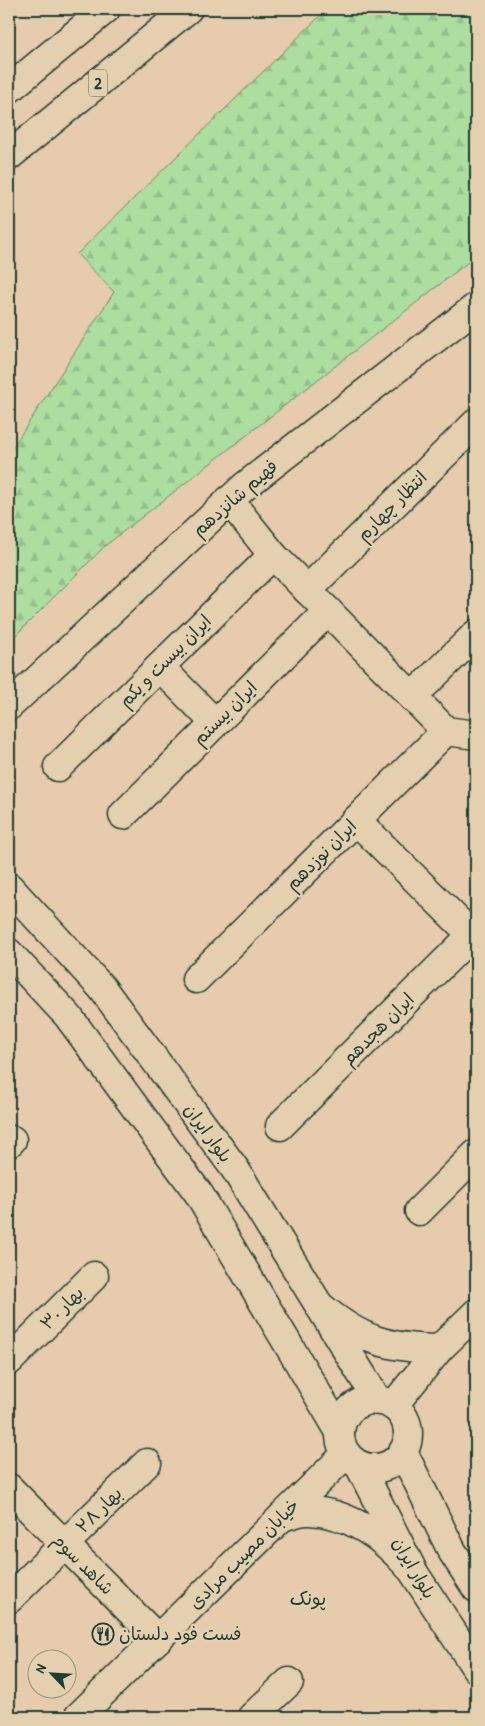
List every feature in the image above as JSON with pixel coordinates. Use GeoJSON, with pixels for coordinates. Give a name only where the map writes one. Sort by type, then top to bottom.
{"type":"FeatureCollection","features":[{"type":"Feature","properties":{"kind":"main road"},"geometry":{"type":"LineString","coordinates":[[9,89],[106,9]]}},
{"type":"Feature","properties":{"kind":"main road","name":"2"},"geometry":{"type":"LineString","coordinates":[[9,156],[188,9]]}},
{"type":"Feature","properties":{"kind":"main road","name":"فهیم شانزدهم"},"geometry":{"type":"LineString","coordinates":[[9,706],[229,500],[476,307]]}},
{"type":"Feature","properties":{"kind":"main road","name":"انتظار چهارم"},"geometry":{"type":"LineString","coordinates":[[307,590],[476,423]]}},
{"type":"Feature","properties":{"kind":"main road"},"geometry":{"type":"LineString","coordinates":[[229,500],[273,555],[446,731],[476,735]]}},
{"type":"Feature","properties":{"kind":"main road","name":"ایران بیست و یکم"},"geometry":{"type":"LineString","coordinates":[[58,767],[273,555]]}},
{"type":"Feature","properties":{"kind":"main road","name":"ایران بیستم"},"geometry":{"type":"LineString","coordinates":[[123,815],[328,611]]}},
{"type":"Feature","properties":{"kind":"main road"},"geometry":{"type":"LineString","coordinates":[[412,697],[476,634]]}},
{"type":"Feature","properties":{"kind":"main road"},"geometry":{"type":"LineString","coordinates":[[160,667],[215,723]]}},
{"type":"Feature","properties":{"kind":"main road","name":"ایران نوزدهم"},"geometry":{"type":"LineString","coordinates":[[196,979],[446,731]]}},
{"type":"Feature","properties":{"kind":"main road"},"geometry":{"type":"LineString","coordinates":[[356,820],[474,933]]}},
{"type":"Feature","properties":{"kind":"main road","name":"بلوار ایران"},"geometry":{"type":"LineString","coordinates":[[9,888],[107,996],[235,1169],[317,1304],[385,1403]]}},
{"type":"Feature","properties":{"kind":"main road","name":"ایران هجدهم"},"geometry":{"type":"LineString","coordinates":[[280,1126],[474,933]]}},
{"type":"Feature","properties":{"kind":"main road","name":"بلوار ایران"},"geometry":{"type":"LineString","coordinates":[[9,954],[68,1016],[199,1194],[348,1450],[414,1573],[476,1668]]}},
{"type":"Feature","properties":{"kind":"main road"},"geometry":{"type":"LineString","coordinates":[[419,1211],[476,1154]]}},
{"type":"Feature","properties":{"kind":"main road","name":"بهار ۳۰"},"geometry":{"type":"LineString","coordinates":[[9,1361],[94,1276]]}},
{"type":"Feature","properties":{"kind":"main road"},"geometry":{"type":"LineString","coordinates":[[317,1304],[343,1325],[373,1340],[405,1349],[439,1350]]}},
{"type":"Feature","properties":{"kind":"main road"},"geometry":{"type":"LineString","coordinates":[[385,1403],[476,1313]]}},
{"type":"Feature","properties":{"kind":"main road"},"geometry":{"type":"LineString","coordinates":[[369,1401],[385,1403],[406,1422],[408,1432],[403,1452],[391,1464],[384,1467],[367,1468],[348,1450],[346,1415],[352,1408],[369,1401]]}},
{"type":"Feature","properties":{"kind":"main road","name":"خیابان مصیب مرادی"},"geometry":{"type":"LineString","coordinates":[[78,1717],[348,1450]]}},
{"type":"Feature","properties":{"kind":"main road"},"geometry":{"type":"LineString","coordinates":[[403,1452],[452,1551],[476,1588]]}},
{"type":"Feature","properties":{"kind":"main road","name":"بهار ۲۸"},"geometry":{"type":"LineString","coordinates":[[9,1599],[147,1463]]}},
{"type":"Feature","properties":{"kind":"main road","name":"شاهد سوم"},"geometry":{"type":"LineString","coordinates":[[9,1488],[158,1639]]}},
{"type":"Feature","properties":{"kind":"main road"},"geometry":{"type":"LineString","coordinates":[[282,1517],[308,1510],[339,1517],[368,1530],[393,1549],[414,1573]]}},
{"type":"Feature","properties":{"kind":"main road"},"geometry":{"type":"LineString","coordinates":[[252,1717],[289,1682]]}},
{"type":"Feature","properties":{"kind":"green space"},"geometry":{"type":"Polygon","coordinates":[[[327,9],[476,9],[476,256],[106,545],[9,642],[9,453],[114,292],[77,254],[327,9]]]}},
{"type":"Feature","properties":{"kind":"place","name":"فست فود دلستان"},"geometry":{"type":"Point","coordinates":[103,1634]}},
{"type":"Feature","properties":{"kind":"district","name":"پونک"},"geometry":{"type":"Point","coordinates":[308,1598]}}]}
